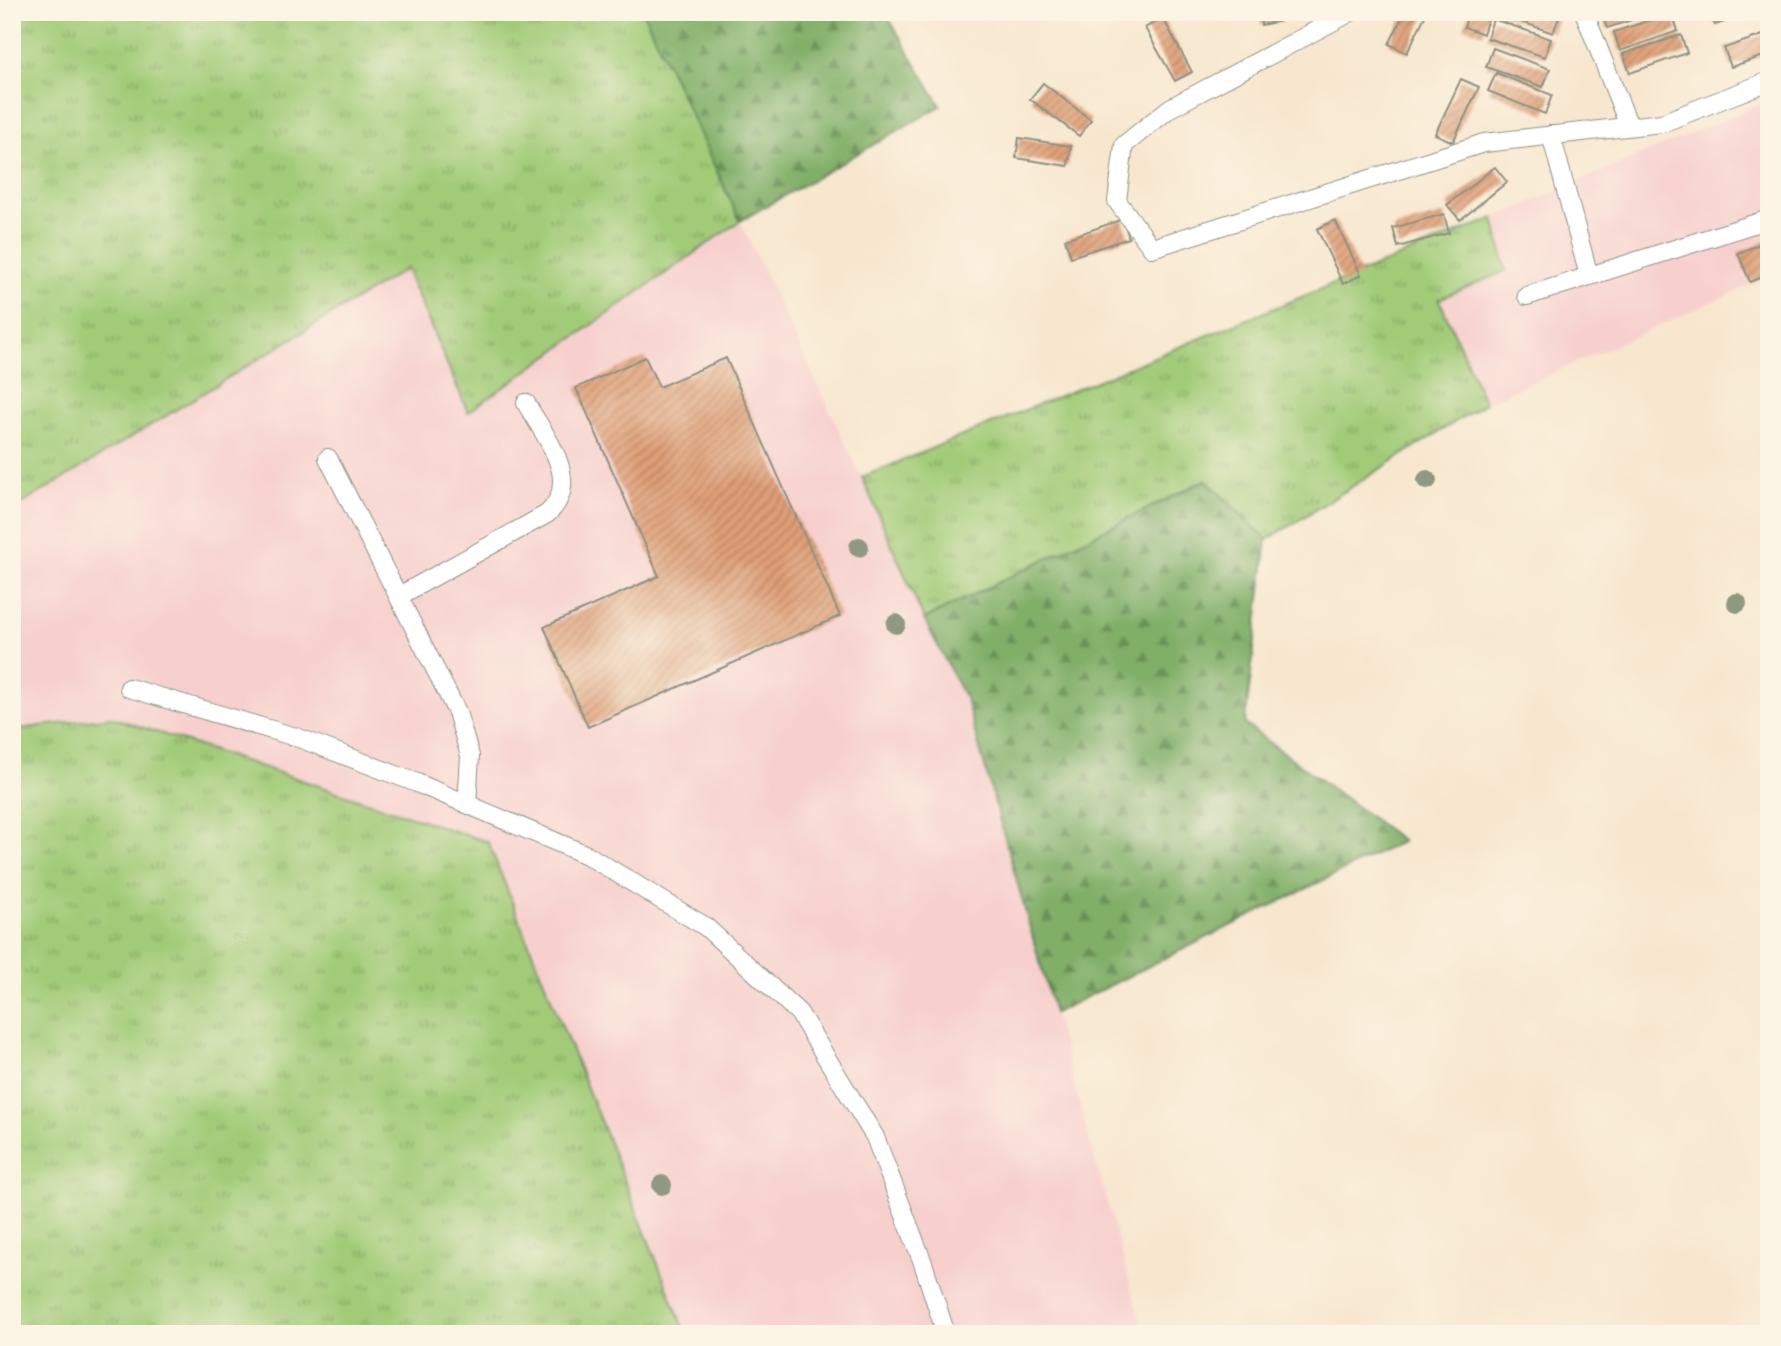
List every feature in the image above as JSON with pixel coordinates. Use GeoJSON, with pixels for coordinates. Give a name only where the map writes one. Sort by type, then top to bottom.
{"type":"FeatureCollection","features":[{"type":"Feature","properties":{"kind":"lane"},"geometry":{"type":"LineString","coordinates":[[1351,12],[1170,107],[1124,145],[1118,201],[1152,248],[1484,143],[1662,123],[1769,81]]}},
{"type":"Feature","properties":{"kind":"lane"},"geometry":{"type":"LineString","coordinates":[[1584,12],[1629,126]]}},
{"type":"Feature","properties":{"kind":"lane"},"geometry":{"type":"LineString","coordinates":[[1551,135],[1589,276]]}},
{"type":"Feature","properties":{"kind":"lane"},"geometry":{"type":"LineString","coordinates":[[1527,296],[1769,219]]}},
{"type":"Feature","properties":{"kind":"lane"},"geometry":{"type":"LineString","coordinates":[[399,596],[547,514],[559,500],[564,484],[562,469],[526,403]]}},
{"type":"Feature","properties":{"kind":"lane"},"geometry":{"type":"LineString","coordinates":[[328,458],[457,712],[470,756],[467,804]]}},
{"type":"Feature","properties":{"kind":"lane"},"geometry":{"type":"LineString","coordinates":[[129,688],[299,738],[467,804],[587,855],[706,927],[799,1013],[875,1137],[946,1334]]}},
{"type":"Feature","properties":{"kind":"shaded area"},"geometry":{"type":"Polygon","coordinates":[[[1769,100],[1769,277],[1485,403],[1439,299],[1506,271],[1494,218],[1769,100]]]}},
{"type":"Feature","properties":{"kind":"shaded area"},"geometry":{"type":"Polygon","coordinates":[[[740,221],[882,521],[924,619],[966,700],[1144,1334],[686,1334],[488,842],[12,730],[12,510],[406,269],[468,412],[740,221]]]}},
{"type":"Feature","properties":{"kind":"green space"},"geometry":{"type":"Polygon","coordinates":[[[12,12],[643,12],[740,221],[468,412],[406,269],[12,510],[12,12]]]}},
{"type":"Feature","properties":{"kind":"green space"},"geometry":{"type":"Polygon","coordinates":[[[643,12],[885,12],[941,106],[740,221],[643,12]]]}},
{"type":"Feature","properties":{"kind":"green space"},"geometry":{"type":"Polygon","coordinates":[[[1494,218],[1506,271],[1439,299],[1485,403],[1267,540],[1205,480],[924,619],[862,477],[1494,218]]]}},
{"type":"Feature","properties":{"kind":"green space"},"geometry":{"type":"Polygon","coordinates":[[[1206,480],[1267,540],[1245,724],[1403,841],[1054,1013],[966,700],[924,619],[1206,480]]]}},
{"type":"Feature","properties":{"kind":"green space"},"geometry":{"type":"Polygon","coordinates":[[[111,717],[488,842],[686,1334],[12,1334],[12,730],[111,717]]]}},
{"type":"Feature","properties":{"kind":"building"},"geometry":{"type":"Polygon","coordinates":[[[1259,12],[1279,12],[1281,21],[1261,25],[1259,12]]]}},
{"type":"Feature","properties":{"kind":"building"},"geometry":{"type":"Polygon","coordinates":[[[1405,12],[1427,12],[1407,53],[1389,44],[1405,12]]]}},
{"type":"Feature","properties":{"kind":"building"},"geometry":{"type":"Polygon","coordinates":[[[1469,12],[1490,12],[1483,34],[1464,27],[1469,12]]]}},
{"type":"Feature","properties":{"kind":"building"},"geometry":{"type":"Polygon","coordinates":[[[1493,12],[1552,12],[1560,15],[1553,33],[1493,12]]]}},
{"type":"Feature","properties":{"kind":"building"},"geometry":{"type":"Polygon","coordinates":[[[1601,12],[1653,12],[1653,13],[1607,28],[1601,12]]]}},
{"type":"Feature","properties":{"kind":"building"},"geometry":{"type":"Polygon","coordinates":[[[1710,12],[1751,12],[1751,13],[1715,25],[1710,12]]]}},
{"type":"Feature","properties":{"kind":"building"},"geometry":{"type":"Polygon","coordinates":[[[1672,13],[1678,31],[1620,51],[1614,32],[1672,13]]]}},
{"type":"Feature","properties":{"kind":"building"},"geometry":{"type":"Polygon","coordinates":[[[1163,18],[1192,72],[1175,81],[1145,28],[1163,18]]]}},
{"type":"Feature","properties":{"kind":"building"},"geometry":{"type":"Polygon","coordinates":[[[1493,19],[1551,39],[1545,57],[1487,38],[1493,19]]]}},
{"type":"Feature","properties":{"kind":"building"},"geometry":{"type":"Polygon","coordinates":[[[1769,33],[1769,54],[1731,67],[1724,48],[1769,33]]]}},
{"type":"Feature","properties":{"kind":"building"},"geometry":{"type":"Polygon","coordinates":[[[1681,35],[1687,53],[1630,73],[1623,54],[1681,35]]]}},
{"type":"Feature","properties":{"kind":"building"},"geometry":{"type":"Polygon","coordinates":[[[1493,48],[1550,69],[1543,87],[1486,67],[1493,48]]]}},
{"type":"Feature","properties":{"kind":"building"},"geometry":{"type":"Polygon","coordinates":[[[1496,73],[1552,95],[1545,114],[1488,91],[1496,73]]]}},
{"type":"Feature","properties":{"kind":"building"},"geometry":{"type":"Polygon","coordinates":[[[1461,79],[1479,87],[1453,142],[1435,134],[1461,79]]]}},
{"type":"Feature","properties":{"kind":"building"},"geometry":{"type":"Polygon","coordinates":[[[1043,83],[1091,120],[1079,136],[1030,99],[1043,83]]]}},
{"type":"Feature","properties":{"kind":"building"},"geometry":{"type":"Polygon","coordinates":[[[1019,138],[1071,146],[1068,166],[1016,158],[1019,138]]]}},
{"type":"Feature","properties":{"kind":"building"},"geometry":{"type":"Polygon","coordinates":[[[1495,167],[1507,182],[1460,220],[1447,205],[1495,167]]]}},
{"type":"Feature","properties":{"kind":"building"},"geometry":{"type":"Polygon","coordinates":[[[1444,214],[1449,233],[1398,247],[1393,228],[1444,214]]]}},
{"type":"Feature","properties":{"kind":"building"},"geometry":{"type":"Polygon","coordinates":[[[1123,219],[1129,238],[1071,257],[1065,239],[1123,219]]]}},
{"type":"Feature","properties":{"kind":"building"},"geometry":{"type":"Polygon","coordinates":[[[1335,220],[1361,275],[1343,284],[1317,229],[1335,220]]]}},
{"type":"Feature","properties":{"kind":"building"},"geometry":{"type":"Polygon","coordinates":[[[1769,240],[1769,274],[1750,282],[1738,253],[1769,240]]]}},
{"type":"Feature","properties":{"kind":"building"},"geometry":{"type":"Polygon","coordinates":[[[645,357],[659,387],[726,358],[840,616],[588,727],[544,627],[659,576],[576,388],[645,357]]]}}]}
